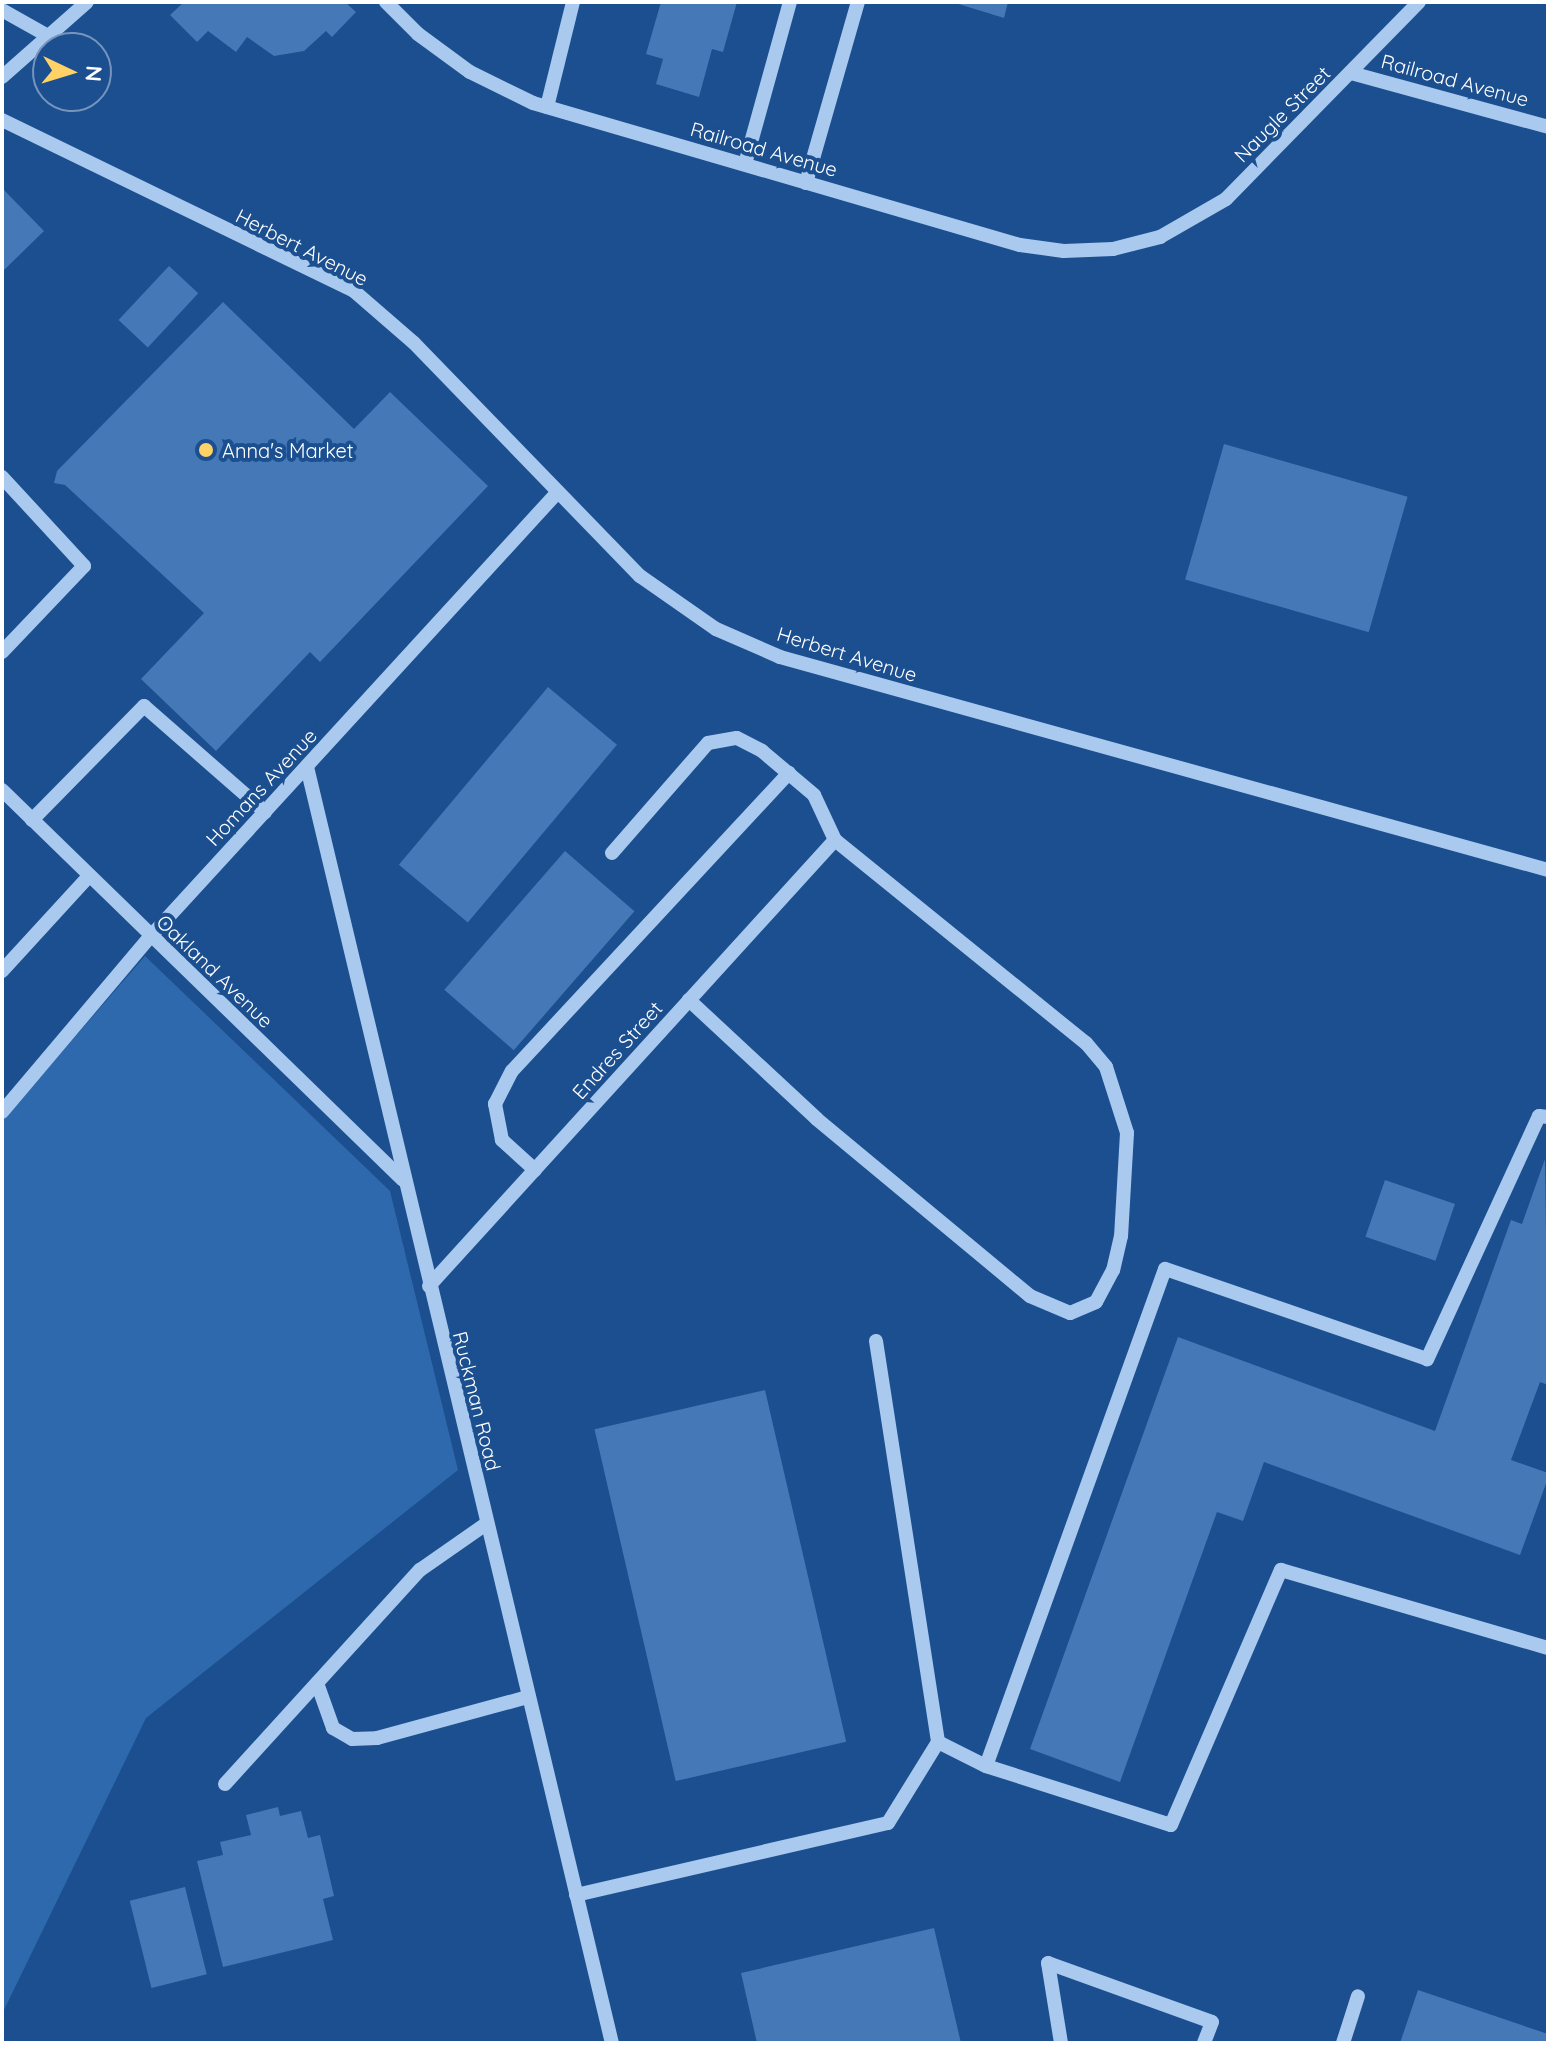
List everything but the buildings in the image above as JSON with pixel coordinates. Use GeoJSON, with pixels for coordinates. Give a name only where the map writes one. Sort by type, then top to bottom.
{"type":"FeatureCollection","features":[{"type":"Feature","properties":{"kind":"street"},"geometry":{"type":"LineString","coordinates":[[55,32],[87,2]]}},
{"type":"Feature","properties":{"kind":"street","name":"Railroad Avenue"},"geometry":{"type":"LineString","coordinates":[[386,2],[418,34],[470,72],[547,107],[1020,245],[1064,251],[1113,249],[1160,237]]}},
{"type":"Feature","properties":{"kind":"street"},"geometry":{"type":"LineString","coordinates":[[547,107],[573,2]]}},
{"type":"Feature","properties":{"kind":"street"},"geometry":{"type":"LineString","coordinates":[[745,164],[790,2]]}},
{"type":"Feature","properties":{"kind":"street"},"geometry":{"type":"LineString","coordinates":[[806,183],[858,2]]}},
{"type":"Feature","properties":{"kind":"street","name":"Naugle Street"},"geometry":{"type":"LineString","coordinates":[[1160,237],[1226,199],[1419,2]]}},
{"type":"Feature","properties":{"kind":"street"},"geometry":{"type":"LineString","coordinates":[[2,10],[41,32]]}},
{"type":"Feature","properties":{"kind":"street"},"geometry":{"type":"LineString","coordinates":[[2,77],[32,52]]}},
{"type":"Feature","properties":{"kind":"street","name":"Railroad Avenue"},"geometry":{"type":"LineString","coordinates":[[1351,73],[1548,127]]}},
{"type":"Feature","properties":{"kind":"street","name":"Herbert Avenue"},"geometry":{"type":"LineString","coordinates":[[2,120],[354,291],[414,343],[556,494],[657,590],[716,629],[780,657],[1548,870]]}},
{"type":"Feature","properties":{"kind":"street"},"geometry":{"type":"LineString","coordinates":[[2,477],[84,566],[2,652]]}},
{"type":"Feature","properties":{"kind":"street","name":"Homans Avenue"},"geometry":{"type":"LineString","coordinates":[[2,1112],[150,937],[556,494]]}},
{"type":"Feature","properties":{"kind":"street"},"geometry":{"type":"LineString","coordinates":[[32,820],[144,706],[265,812]]}},
{"type":"Feature","properties":{"kind":"street"},"geometry":{"type":"LineString","coordinates":[[612,853],[708,743],[737,738],[789,773],[814,795],[835,840],[1086,1043],[1106,1067],[1127,1133],[1129,1178],[1113,1270],[1096,1302],[1070,1313],[1030,1296],[817,1119],[689,1000]]}},
{"type":"Feature","properties":{"kind":"street","name":"Ruckman Road"},"geometry":{"type":"LineString","coordinates":[[307,767],[403,1180],[612,2043]]}},
{"type":"Feature","properties":{"kind":"street"},"geometry":{"type":"LineString","coordinates":[[535,1170],[502,1140],[495,1104],[512,1071],[789,773]]}},
{"type":"Feature","properties":{"kind":"street","name":"Oakland Avenue"},"geometry":{"type":"LineString","coordinates":[[2,790],[403,1180]]}},
{"type":"Feature","properties":{"kind":"street","name":"Endres Street"},"geometry":{"type":"LineString","coordinates":[[429,1286],[835,840]]}},
{"type":"Feature","properties":{"kind":"street"},"geometry":{"type":"LineString","coordinates":[[2,971],[89,876]]}},
{"type":"Feature","properties":{"kind":"street"},"geometry":{"type":"LineString","coordinates":[[986,1766],[1165,1269],[1427,1359],[1539,1116],[1548,1117]]}},
{"type":"Feature","properties":{"kind":"street"},"geometry":{"type":"LineString","coordinates":[[576,1895],[888,1823],[938,1742],[876,1341]]}},
{"type":"Feature","properties":{"kind":"street"},"geometry":{"type":"LineString","coordinates":[[225,1784],[420,1570],[486,1524]]}},
{"type":"Feature","properties":{"kind":"street"},"geometry":{"type":"LineString","coordinates":[[938,1742],[986,1766],[1171,1825],[1281,1570],[1548,1648]]}},
{"type":"Feature","properties":{"kind":"street"},"geometry":{"type":"LineString","coordinates":[[317,1683],[333,1728],[352,1739],[377,1738],[528,1697]]}},
{"type":"Feature","properties":{"kind":"street"},"geometry":{"type":"LineString","coordinates":[[1061,2043],[1048,1963],[1212,2022],[1204,2043]]}},
{"type":"Feature","properties":{"kind":"street"},"geometry":{"type":"LineString","coordinates":[[1343,2043],[1358,1996]]}},
{"type":"Feature","properties":{"kind":"shaded area"},"geometry":{"type":"Polygon","coordinates":[[[145,956],[390,1191],[458,1470],[146,1718],[2,2014],[2,1121],[145,956]]]}},
{"type":"Feature","properties":{"kind":"place","name":"Anna's Market"},"geometry":{"type":"Point","coordinates":[206,450]}}]}
